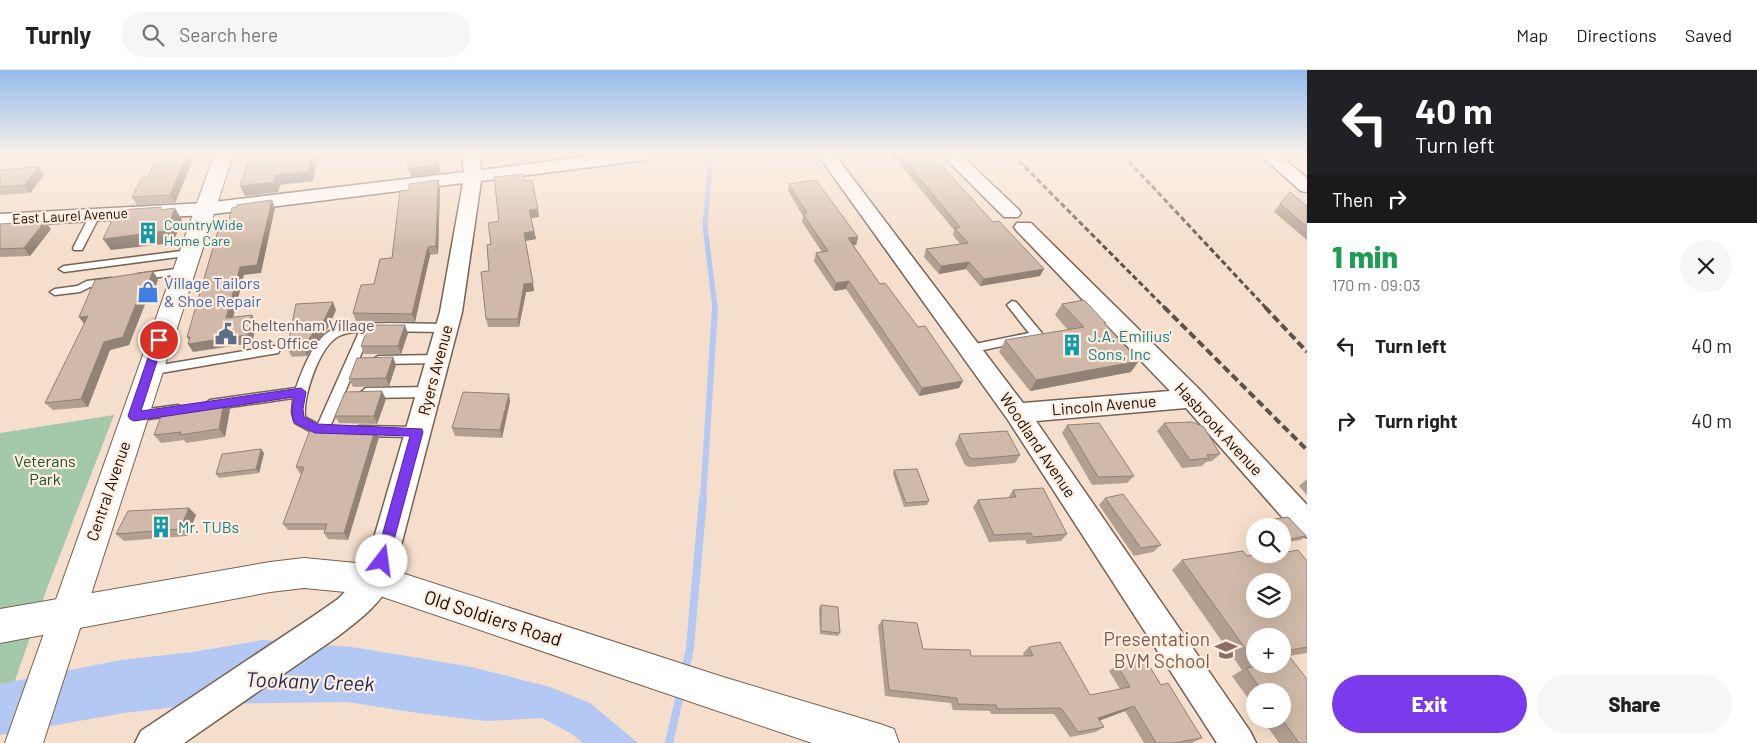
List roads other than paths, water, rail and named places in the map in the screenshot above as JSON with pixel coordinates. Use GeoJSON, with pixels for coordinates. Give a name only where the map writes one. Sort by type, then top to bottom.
{"type":"FeatureCollection","features":[{"type":"Feature","properties":{"kind":"main road","name":"Central Avenue"},"geometry":{"type":"LineString","coordinates":[[25,740],[213,186]]}},
{"type":"Feature","properties":{"kind":"main road","name":"Old Soldiers Road"},"geometry":{"type":"LineString","coordinates":[[0,626],[270,577],[304,573],[377,580],[723,696],[834,731],[880,743]]}},
{"type":"Feature","properties":{"kind":"street","name":"East Laurel Avenue"},"geometry":{"type":"LineString","coordinates":[[0,220],[205,209],[345,186]]}},
{"type":"Feature","properties":{"kind":"street","name":"Ryers Avenue"},"geometry":{"type":"LineString","coordinates":[[377,580],[446,328],[469,186]]}},
{"type":"Feature","properties":{"kind":"street","name":"Woodland Avenue"},"geometry":{"type":"LineString","coordinates":[[849,186],[1017,413],[1238,743]]}},
{"type":"Feature","properties":{"kind":"street","name":"Hasbrook Avenue"},"geometry":{"type":"LineString","coordinates":[[982,186],[1018,220],[1192,398],[1307,525]]}},
{"type":"Feature","properties":{"kind":"street","name":"Lincoln Avenue"},"geometry":{"type":"LineString","coordinates":[[1017,413],[1192,398]]}},
{"type":"Feature","properties":{"kind":"street"},"geometry":{"type":"LineString","coordinates":[[160,739],[326,626],[349,609],[377,580]]}},
{"type":"Feature","properties":{"kind":"lane"},"geometry":{"type":"LineString","coordinates":[[78,248],[95,215]]}},
{"type":"Feature","properties":{"kind":"lane"},"geometry":{"type":"LineString","coordinates":[[64,269],[186,262]]}},
{"type":"Feature","properties":{"kind":"lane"},"geometry":{"type":"LineString","coordinates":[[55,292],[80,289],[87,284],[186,262]]}},
{"type":"Feature","properties":{"kind":"lane"},"geometry":{"type":"LineString","coordinates":[[970,348],[1037,335],[1012,305]]}},
{"type":"Feature","properties":{"kind":"lane"},"geometry":{"type":"LineString","coordinates":[[417,432],[315,429],[299,420],[297,409],[301,392],[310,370],[327,340],[341,330],[446,328]]}},
{"type":"Feature","properties":{"kind":"lane"},"geometry":{"type":"LineString","coordinates":[[334,430],[338,394],[366,329]]}},
{"type":"Feature","properties":{"kind":"lane"},"geometry":{"type":"LineString","coordinates":[[149,371],[274,350]]}},
{"type":"Feature","properties":{"kind":"lane"},"geometry":{"type":"LineString","coordinates":[[353,360],[438,360]]}},
{"type":"Feature","properties":{"kind":"lane"},"geometry":{"type":"LineString","coordinates":[[134,416],[301,392]]}},
{"type":"Feature","properties":{"kind":"lane"},"geometry":{"type":"LineString","coordinates":[[338,394],[429,392]]}},
{"type":"Feature","properties":{"kind":"water","name":"Tookany Creek"},"geometry":{"type":"Polygon","coordinates":[[[263,640],[351,647],[419,658],[471,667],[550,687],[590,703],[638,743],[583,743],[572,734],[542,718],[486,721],[346,702],[201,704],[124,713],[0,735],[0,684],[121,660],[193,652],[263,640]]]}},
{"type":"Feature","properties":{"kind":"waterway"},"geometry":{"type":"LineString","coordinates":[[708,186],[705,226],[715,308]]}},
{"type":"Feature","properties":{"kind":"waterway"},"geometry":{"type":"LineString","coordinates":[[703,500],[715,308]]}},
{"type":"Feature","properties":{"kind":"waterway"},"geometry":{"type":"LineString","coordinates":[[685,672],[690,647],[703,499]]}},
{"type":"Feature","properties":{"kind":"waterway"},"geometry":{"type":"LineString","coordinates":[[669,743],[681,691]]}},
{"type":"Feature","properties":{"kind":"railway"},"geometry":{"type":"LineString","coordinates":[[1044,186],[1165,308]]}},
{"type":"Feature","properties":{"kind":"railway"},"geometry":{"type":"LineString","coordinates":[[1152,186],[1266,308]]}},
{"type":"Feature","properties":{"kind":"railway"},"geometry":{"type":"LineString","coordinates":[[1265,307],[1307,352]]}},
{"type":"Feature","properties":{"kind":"railway"},"geometry":{"type":"LineString","coordinates":[[1165,308],[1307,450]]}},
{"type":"Feature","properties":{"kind":"place","name":"CountryWide Home Care"},"geometry":{"type":"Point","coordinates":[148,233]}},
{"type":"Feature","properties":{"kind":"place","name":"Village Tailors & Shoe Repair"},"geometry":{"type":"Point","coordinates":[148,292]}},
{"type":"Feature","properties":{"kind":"place","name":"Cheltenham Village Post Office"},"geometry":{"type":"Point","coordinates":[226,334]}},
{"type":"Feature","properties":{"kind":"place","name":"J.A. Emilius' Sons, Inc"},"geometry":{"type":"Point","coordinates":[1072,345]}},
{"type":"Feature","properties":{"kind":"place","name":"Mr. TUBs"},"geometry":{"type":"Point","coordinates":[161,527]}},
{"type":"Feature","properties":{"kind":"place","name":"Presentation BVM School"},"geometry":{"type":"Point","coordinates":[1226,650]}},
{"type":"Feature","properties":{"kind":"park label","name":"Veterans Park"},"geometry":{"type":"Point","coordinates":[45,470]}}]}
